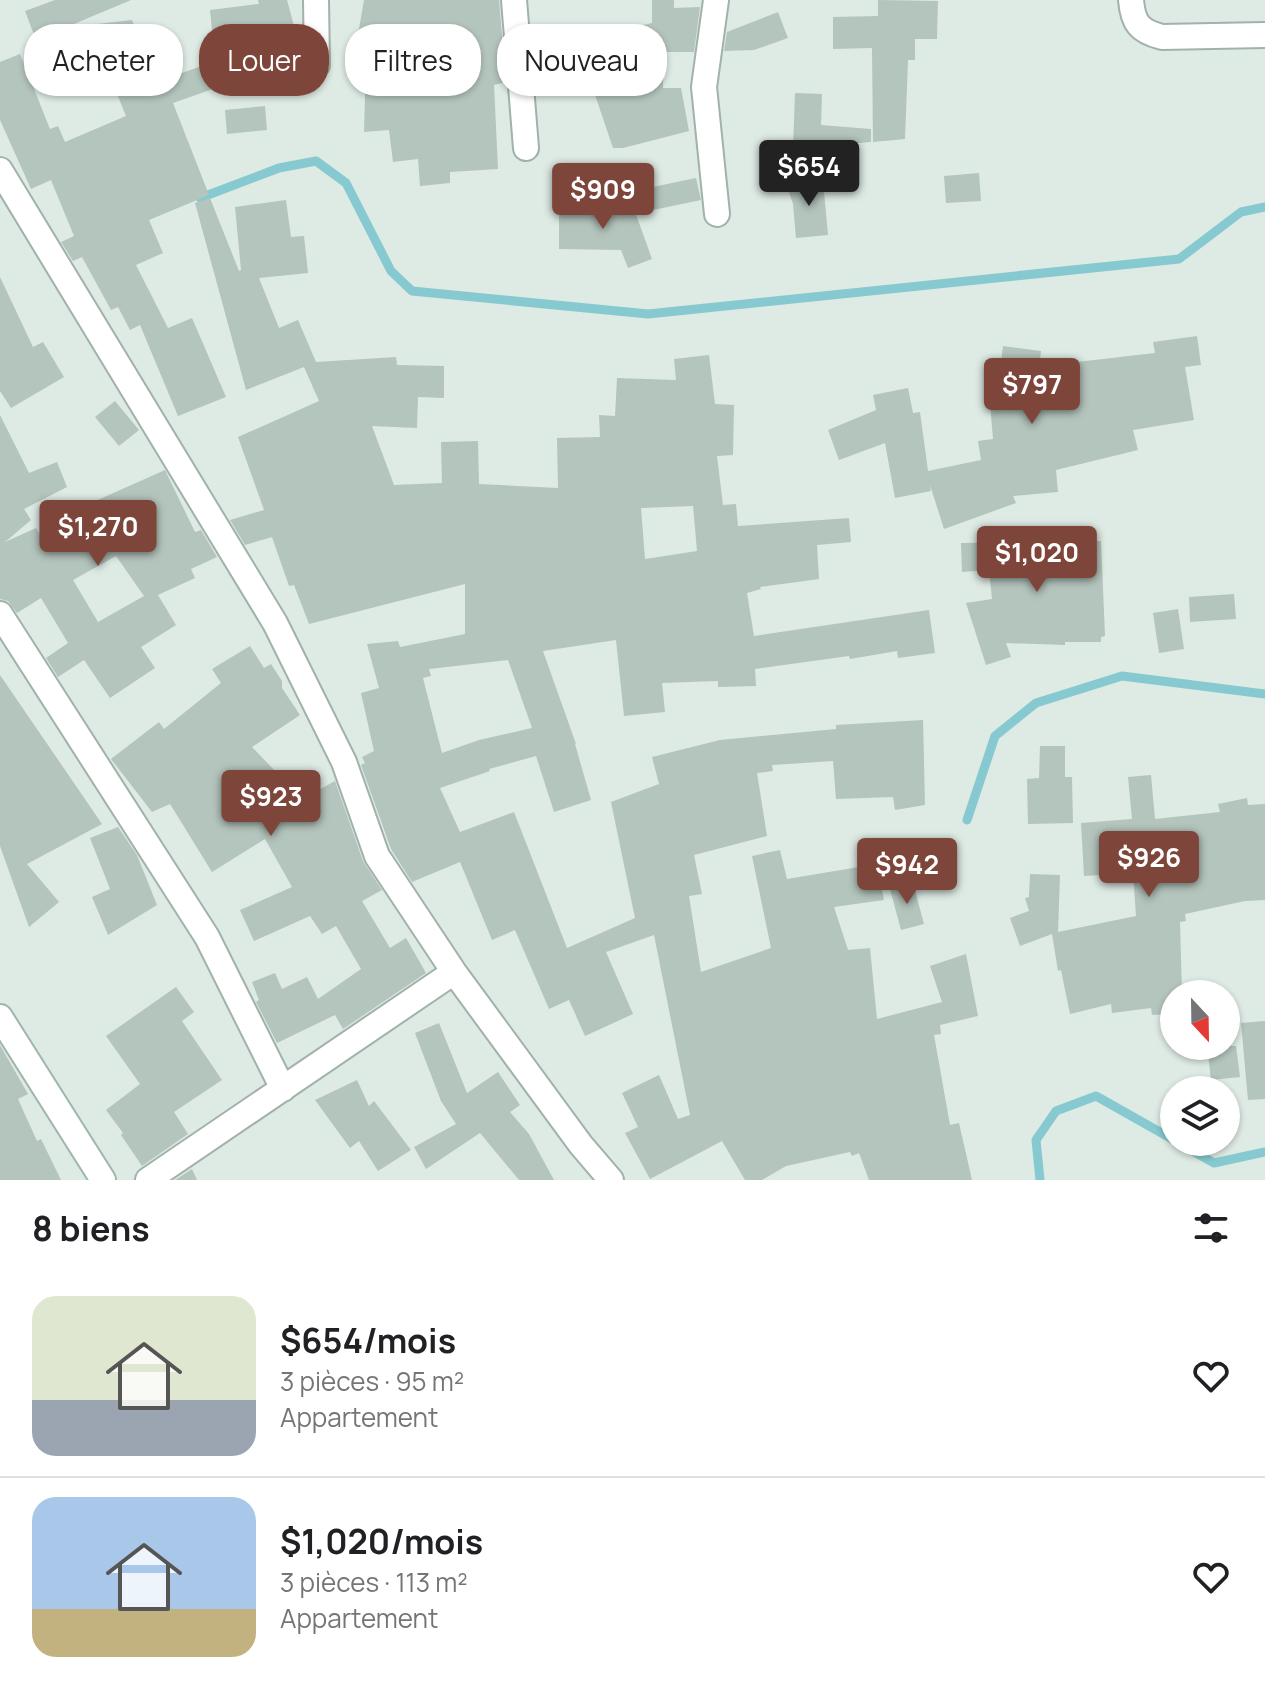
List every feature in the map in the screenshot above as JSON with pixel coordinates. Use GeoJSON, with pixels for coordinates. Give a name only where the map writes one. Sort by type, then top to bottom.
{"type":"FeatureCollection","features":[{"type":"Feature","properties":{"kind":"street"},"geometry":{"type":"LineString","coordinates":[[316,0],[316,24]]}},
{"type":"Feature","properties":{"kind":"street"},"geometry":{"type":"LineString","coordinates":[[514,0],[526,148]]}},
{"type":"Feature","properties":{"kind":"street"},"geometry":{"type":"LineString","coordinates":[[716,0],[704,87],[717,214]]}},
{"type":"Feature","properties":{"kind":"street"},"geometry":{"type":"LineString","coordinates":[[1131,0],[1137,27],[1145,33],[1162,37],[1265,35]]}},
{"type":"Feature","properties":{"kind":"street"},"geometry":{"type":"LineString","coordinates":[[0,170],[275,623],[344,762],[377,856],[454,972],[581,1145],[611,1180]]}},
{"type":"Feature","properties":{"kind":"street"},"geometry":{"type":"LineString","coordinates":[[0,614],[207,937],[283,1089]]}},
{"type":"Feature","properties":{"kind":"street"},"geometry":{"type":"LineString","coordinates":[[148,1180],[454,972]]}},
{"type":"Feature","properties":{"kind":"street"},"geometry":{"type":"LineString","coordinates":[[0,1017],[103,1180]]}},
{"type":"Feature","properties":{"kind":"building"},"geometry":{"type":"Polygon","coordinates":[[[55,0],[131,0],[74,24],[30,24],[25,11],[55,0]]]}},
{"type":"Feature","properties":{"kind":"building"},"geometry":{"type":"Polygon","coordinates":[[[258,0],[287,0],[294,24],[211,24],[210,10],[259,4],[258,0]]]}},
{"type":"Feature","properties":{"kind":"building"},"geometry":{"type":"Polygon","coordinates":[[[364,0],[499,0],[501,24],[497,24],[497,84],[494,85],[498,169],[450,172],[450,183],[420,186],[418,159],[393,162],[389,130],[364,132],[365,96],[481,96],[481,24],[360,24],[364,0]]]}},
{"type":"Feature","properties":{"kind":"building"},"geometry":{"type":"Polygon","coordinates":[[[652,0],[674,0],[674,8],[700,7],[694,52],[667,52],[667,24],[648,24],[652,23],[652,0]]]}},
{"type":"Feature","properties":{"kind":"building"},"geometry":{"type":"Polygon","coordinates":[[[878,0],[938,1],[937,39],[915,39],[915,60],[908,60],[905,139],[873,142],[872,48],[833,49],[833,17],[878,16],[878,0]]]}},
{"type":"Feature","properties":{"kind":"building"},"geometry":{"type":"Polygon","coordinates":[[[778,12],[788,38],[754,50],[724,51],[727,32],[778,12]]]}},
{"type":"Feature","properties":{"kind":"building"},"geometry":{"type":"Polygon","coordinates":[[[132,20],[134,24],[98,24],[132,20]]]}},
{"type":"Feature","properties":{"kind":"building"},"geometry":{"type":"Polygon","coordinates":[[[20,54],[24,64],[24,96],[37,96],[50,129],[58,126],[65,142],[126,116],[118,96],[183,96],[183,73],[199,67],[199,94],[173,103],[209,195],[149,220],[163,253],[136,265],[168,328],[192,318],[226,397],[178,416],[140,325],[130,330],[118,307],[111,310],[82,257],[73,261],[61,242],[74,236],[51,180],[31,189],[0,120],[0,62],[20,54]]]}},
{"type":"Feature","properties":{"kind":"building"},"geometry":{"type":"Polygon","coordinates":[[[667,88],[681,88],[689,131],[613,148],[595,96],[667,96],[667,88]]]}},
{"type":"Feature","properties":{"kind":"building"},"geometry":{"type":"Polygon","coordinates":[[[795,93],[822,94],[821,125],[871,129],[871,142],[793,148],[795,93]]]}},
{"type":"Feature","properties":{"kind":"building"},"geometry":{"type":"Polygon","coordinates":[[[265,106],[267,130],[227,134],[225,110],[265,106]]]}},
{"type":"Feature","properties":{"kind":"building"},"geometry":{"type":"Polygon","coordinates":[[[979,173],[981,201],[946,203],[944,176],[979,173]]]}},
{"type":"Feature","properties":{"kind":"building"},"geometry":{"type":"Polygon","coordinates":[[[696,178],[701,200],[653,210],[648,188],[696,178]]]}},
{"type":"Feature","properties":{"kind":"building"},"geometry":{"type":"Polygon","coordinates":[[[785,180],[823,181],[828,235],[796,238],[793,204],[785,180]]]}},
{"type":"Feature","properties":{"kind":"building"},"geometry":{"type":"Polygon","coordinates":[[[210,198],[239,271],[235,207],[286,200],[291,237],[304,236],[308,273],[259,278],[279,328],[298,320],[316,362],[396,357],[397,365],[444,366],[444,398],[418,397],[417,428],[372,426],[394,485],[442,483],[441,442],[478,441],[479,484],[558,488],[557,438],[600,437],[599,415],[615,416],[617,378],[676,380],[674,359],[709,355],[715,404],[734,405],[733,455],[717,456],[723,505],[736,504],[738,526],[849,518],[851,542],[817,545],[819,579],[760,587],[747,593],[754,636],[929,610],[935,653],[898,658],[897,651],[755,669],[756,686],[718,687],[718,681],[662,683],[665,712],[624,716],[616,640],[543,651],[576,744],[591,800],[554,812],[536,756],[489,769],[440,788],[460,832],[514,812],[567,948],[635,918],[611,802],[659,784],[652,757],[720,740],[836,729],[836,725],[923,720],[925,805],[895,810],[893,797],[836,799],[833,761],[772,765],[773,771],[757,773],[767,836],[694,855],[702,894],[689,896],[701,972],[771,948],[752,856],[780,850],[787,879],[877,864],[884,900],[834,907],[848,950],[870,948],[877,1019],[942,1002],[930,966],[966,954],[978,1016],[940,1025],[941,1034],[934,1035],[950,1125],[959,1123],[972,1180],[869,1180],[859,1153],[852,1156],[850,1152],[786,1166],[762,1180],[745,1180],[722,1141],[650,1179],[625,1133],[638,1127],[622,1093],[659,1075],[678,1119],[690,1115],[654,935],[606,952],[633,1014],[585,1036],[569,1000],[549,1009],[515,930],[492,940],[460,862],[412,882],[391,849],[361,765],[365,763],[362,757],[374,751],[361,693],[379,688],[367,644],[398,641],[400,647],[465,634],[465,584],[309,624],[294,585],[289,586],[272,537],[245,545],[230,520],[264,510],[238,437],[319,401],[304,367],[246,390],[195,203],[210,198]],[[693,506],[641,508],[645,559],[697,551],[693,506]],[[508,660],[429,669],[431,676],[423,678],[442,753],[479,740],[532,728],[508,660]]]}},
{"type":"Feature","properties":{"kind":"building"},"geometry":{"type":"Polygon","coordinates":[[[587,200],[588,211],[633,206],[652,259],[628,268],[621,250],[559,249],[559,206],[587,200]]]}},
{"type":"Feature","properties":{"kind":"building"},"geometry":{"type":"Polygon","coordinates":[[[0,277],[33,347],[43,342],[64,377],[11,408],[0,391],[0,277]]]}},
{"type":"Feature","properties":{"kind":"building"},"geometry":{"type":"Polygon","coordinates":[[[1197,336],[1201,365],[1185,367],[1194,420],[1133,430],[1138,450],[1056,470],[1058,492],[1013,496],[1016,503],[944,529],[930,485],[931,491],[895,498],[885,443],[839,460],[828,430],[876,410],[873,395],[908,388],[913,413],[920,412],[928,471],[981,460],[978,441],[993,439],[989,392],[997,392],[1003,346],[1041,351],[1040,360],[1068,358],[1068,363],[1155,353],[1153,342],[1197,336]]]}},
{"type":"Feature","properties":{"kind":"building"},"geometry":{"type":"Polygon","coordinates":[[[115,401],[139,430],[119,446],[95,417],[115,401]]]}},
{"type":"Feature","properties":{"kind":"building"},"geometry":{"type":"Polygon","coordinates":[[[0,415],[29,473],[57,462],[67,487],[24,509],[31,520],[5,542],[36,528],[49,551],[99,522],[91,503],[165,470],[195,532],[201,530],[217,557],[191,569],[195,578],[158,595],[176,625],[141,647],[155,668],[110,698],[84,660],[58,677],[46,658],[68,643],[41,598],[17,613],[8,601],[0,599],[0,415]],[[116,556],[73,580],[98,622],[144,596],[116,556]]]}},
{"type":"Feature","properties":{"kind":"building"},"geometry":{"type":"Polygon","coordinates":[[[1101,541],[1105,636],[1101,637],[1101,642],[1065,642],[1065,645],[1006,643],[1011,657],[986,665],[966,603],[992,599],[989,570],[962,572],[961,543],[1101,541]]]}},
{"type":"Feature","properties":{"kind":"building"},"geometry":{"type":"Polygon","coordinates":[[[1234,594],[1236,619],[1190,622],[1189,597],[1234,594]]]}},
{"type":"Feature","properties":{"kind":"building"},"geometry":{"type":"Polygon","coordinates":[[[1178,609],[1184,649],[1159,653],[1153,613],[1178,609]]]}},
{"type":"Feature","properties":{"kind":"building"},"geometry":{"type":"Polygon","coordinates":[[[250,646],[264,668],[271,664],[300,715],[252,747],[302,799],[335,781],[363,861],[382,890],[362,901],[390,948],[406,938],[426,973],[343,1029],[335,1015],[277,1043],[256,1002],[259,1000],[252,982],[275,973],[282,989],[307,977],[318,999],[361,969],[336,926],[322,934],[310,916],[254,941],[240,910],[292,887],[265,839],[212,872],[170,804],[152,812],[111,759],[159,722],[164,729],[221,683],[212,669],[250,646]]]}},
{"type":"Feature","properties":{"kind":"building"},"geometry":{"type":"Polygon","coordinates":[[[0,675],[102,824],[27,864],[59,902],[29,927],[0,846],[0,675]]]}},
{"type":"Feature","properties":{"kind":"building"},"geometry":{"type":"Polygon","coordinates":[[[1040,746],[1065,746],[1065,777],[1072,777],[1073,823],[1028,824],[1027,779],[1039,778],[1040,746]]]}},
{"type":"Feature","properties":{"kind":"building"},"geometry":{"type":"Polygon","coordinates":[[[1151,775],[1155,819],[1220,812],[1218,804],[1247,798],[1248,805],[1265,804],[1265,900],[1245,901],[1185,914],[1186,921],[1180,922],[1182,980],[1160,980],[1160,1015],[1152,1015],[1151,1008],[1112,1013],[1111,1004],[1070,1014],[1052,934],[1020,946],[1010,918],[1029,911],[1025,898],[1029,897],[1030,874],[1060,875],[1058,932],[1136,916],[1133,873],[1084,876],[1081,823],[1132,819],[1128,777],[1151,775]]]}},
{"type":"Feature","properties":{"kind":"building"},"geometry":{"type":"Polygon","coordinates":[[[118,827],[137,855],[157,905],[108,935],[92,897],[110,889],[90,838],[118,827]]]}},
{"type":"Feature","properties":{"kind":"building"},"geometry":{"type":"Polygon","coordinates":[[[913,883],[924,924],[901,930],[890,889],[913,883]]]}},
{"type":"Feature","properties":{"kind":"building"},"geometry":{"type":"Polygon","coordinates":[[[176,987],[194,1012],[182,1021],[222,1080],[174,1112],[188,1134],[142,1166],[106,1110],[140,1084],[106,1036],[176,987]]]}},
{"type":"Feature","properties":{"kind":"building"},"geometry":{"type":"Polygon","coordinates":[[[1265,1021],[1265,1099],[1248,1100],[1241,1023],[1265,1021]]]}},
{"type":"Feature","properties":{"kind":"building"},"geometry":{"type":"Polygon","coordinates":[[[439,1023],[467,1093],[498,1072],[520,1105],[510,1112],[529,1134],[554,1180],[519,1180],[480,1133],[426,1169],[414,1147],[456,1124],[441,1101],[415,1033],[439,1023]]]}},
{"type":"Feature","properties":{"kind":"building"},"geometry":{"type":"Polygon","coordinates":[[[0,1045],[28,1094],[18,1099],[37,1141],[41,1139],[61,1180],[0,1180],[0,1045]]]}},
{"type":"Feature","properties":{"kind":"building"},"geometry":{"type":"Polygon","coordinates":[[[1209,1060],[1238,1060],[1240,1076],[1211,1076],[1209,1060]]]}},
{"type":"Feature","properties":{"kind":"building"},"geometry":{"type":"Polygon","coordinates":[[[357,1080],[369,1106],[374,1101],[411,1150],[378,1171],[359,1141],[350,1148],[315,1100],[357,1080]]]}},
{"type":"Feature","properties":{"kind":"building"},"geometry":{"type":"Polygon","coordinates":[[[192,1169],[197,1180],[175,1180],[192,1169]]]}},
{"type":"Feature","properties":{"kind":"waterway"},"geometry":{"type":"LineString","coordinates":[[200,198],[279,168],[316,161],[346,183],[391,271],[412,291],[648,314],[1179,259],[1241,212],[1265,207]]}},
{"type":"Feature","properties":{"kind":"waterway"},"geometry":{"type":"LineString","coordinates":[[967,820],[995,736],[1036,703],[1122,676],[1265,694]]}},
{"type":"Feature","properties":{"kind":"waterway"},"geometry":{"type":"LineString","coordinates":[[1040,1180],[1036,1140],[1056,1111],[1096,1096],[1160,1132]]}},
{"type":"Feature","properties":{"kind":"waterway"},"geometry":{"type":"LineString","coordinates":[[1202,1156],[1214,1163],[1265,1152]]}}]}
